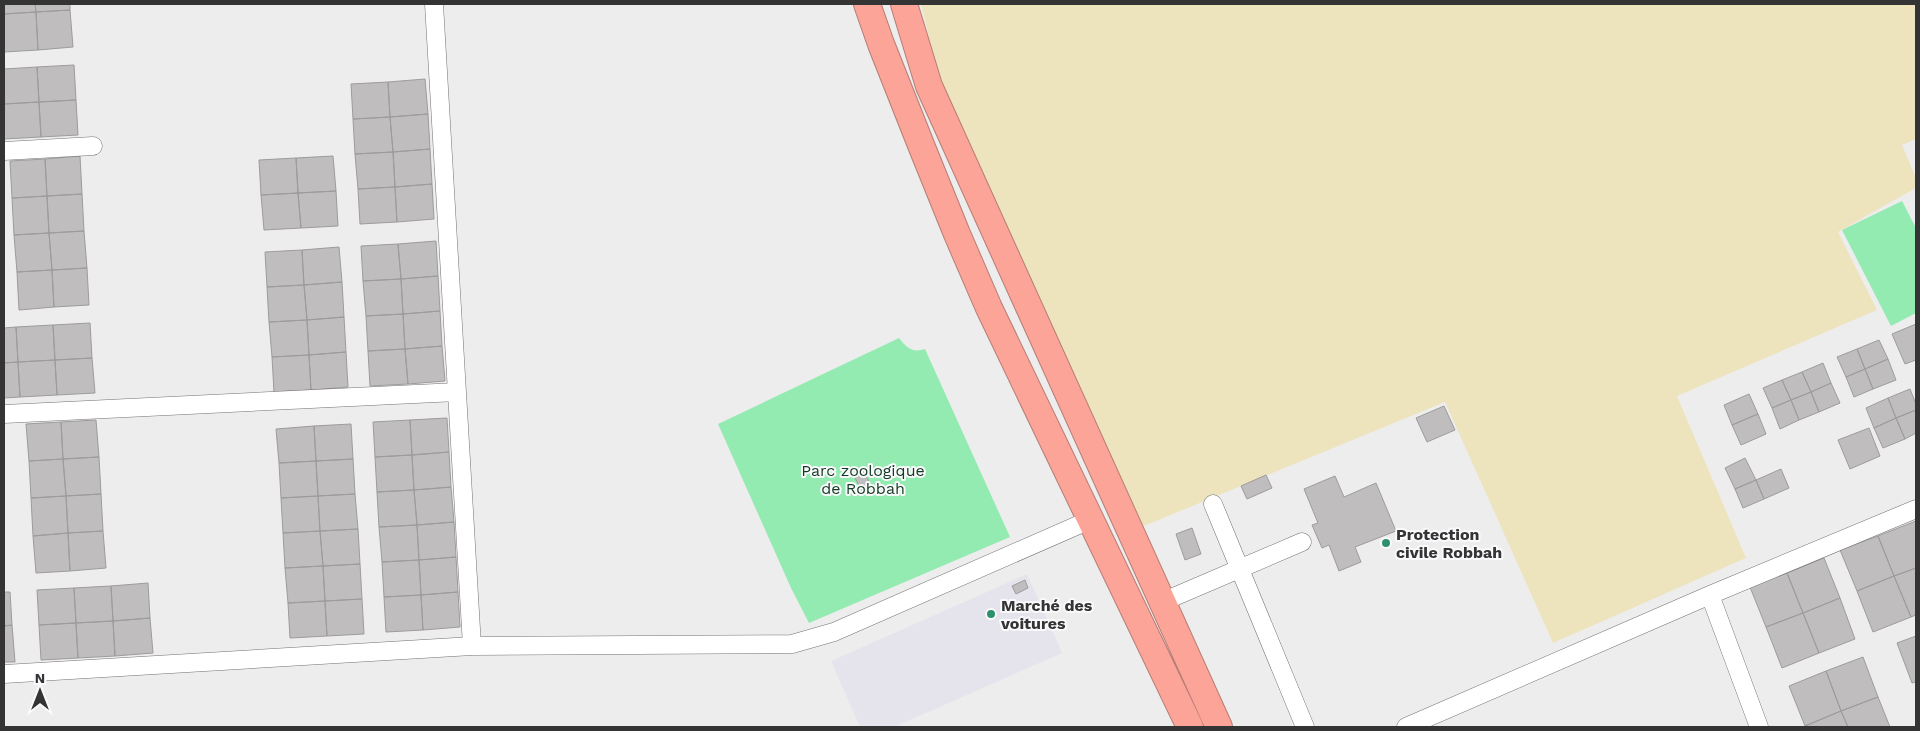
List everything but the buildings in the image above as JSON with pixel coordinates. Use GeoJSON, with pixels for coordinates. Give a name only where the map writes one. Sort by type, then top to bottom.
{"type":"FeatureCollection","features":[{"type":"Feature","properties":{"kind":"highway"},"geometry":{"type":"LineString","coordinates":[[868,4],[881,44],[957,234],[990,308],[1190,727]]}},
{"type":"Feature","properties":{"kind":"highway"},"geometry":{"type":"LineString","coordinates":[[904,4],[929,86],[1219,727]]}},
{"type":"Feature","properties":{"kind":"street"},"geometry":{"type":"LineString","coordinates":[[434,4],[472,646]]}},
{"type":"Feature","properties":{"kind":"street"},"geometry":{"type":"LineString","coordinates":[[4,151],[93,146]]}},
{"type":"Feature","properties":{"kind":"street"},"geometry":{"type":"LineString","coordinates":[[4,414],[457,392]]}},
{"type":"Feature","properties":{"kind":"street"},"geometry":{"type":"LineString","coordinates":[[1213,504],[1305,727]]}},
{"type":"Feature","properties":{"kind":"street"},"geometry":{"type":"LineString","coordinates":[[1406,727],[1916,508]]}},
{"type":"Feature","properties":{"kind":"street"},"geometry":{"type":"LineString","coordinates":[[4,674],[472,646],[792,644],[834,632],[1092,519]]}},
{"type":"Feature","properties":{"kind":"street"},"geometry":{"type":"LineString","coordinates":[[1162,602],[1302,542]]}},
{"type":"Feature","properties":{"kind":"street"},"geometry":{"type":"LineString","coordinates":[[1710,595],[1759,727]]}},
{"type":"Feature","properties":{"kind":"shaded area","name":"Marché des voitures"},"geometry":{"type":"Polygon","coordinates":[[[1027,574],[1062,653],[894,727],[860,727],[831,661],[1027,574]]]}},
{"type":"Feature","properties":{"kind":"green space"},"geometry":{"type":"Polygon","coordinates":[[[1902,201],[1916,228],[1916,313],[1891,326],[1842,230],[1902,201]]]}},
{"type":"Feature","properties":{"kind":"green space","name":"Parc zoologique de Robbah"},"geometry":{"type":"Polygon","coordinates":[[[899,338],[910,349],[925,349],[1010,537],[809,623],[791,588],[718,424],[899,338]]]}},
{"type":"Feature","properties":{"kind":"sand"},"geometry":{"type":"Polygon","coordinates":[[[921,4],[1916,4],[1916,139],[1902,145],[1916,178],[1916,188],[1838,232],[1877,310],[1677,396],[1746,558],[1553,643],[1445,402],[1139,528],[939,79],[921,4]]]}},
{"type":"Feature","properties":{"kind":"place","name":"Protection civile Robbah"},"geometry":{"type":"Point","coordinates":[1386,543]}},
{"type":"Feature","properties":{"kind":"place","name":"Marché des voitures"},"geometry":{"type":"Point","coordinates":[991,614]}}]}
